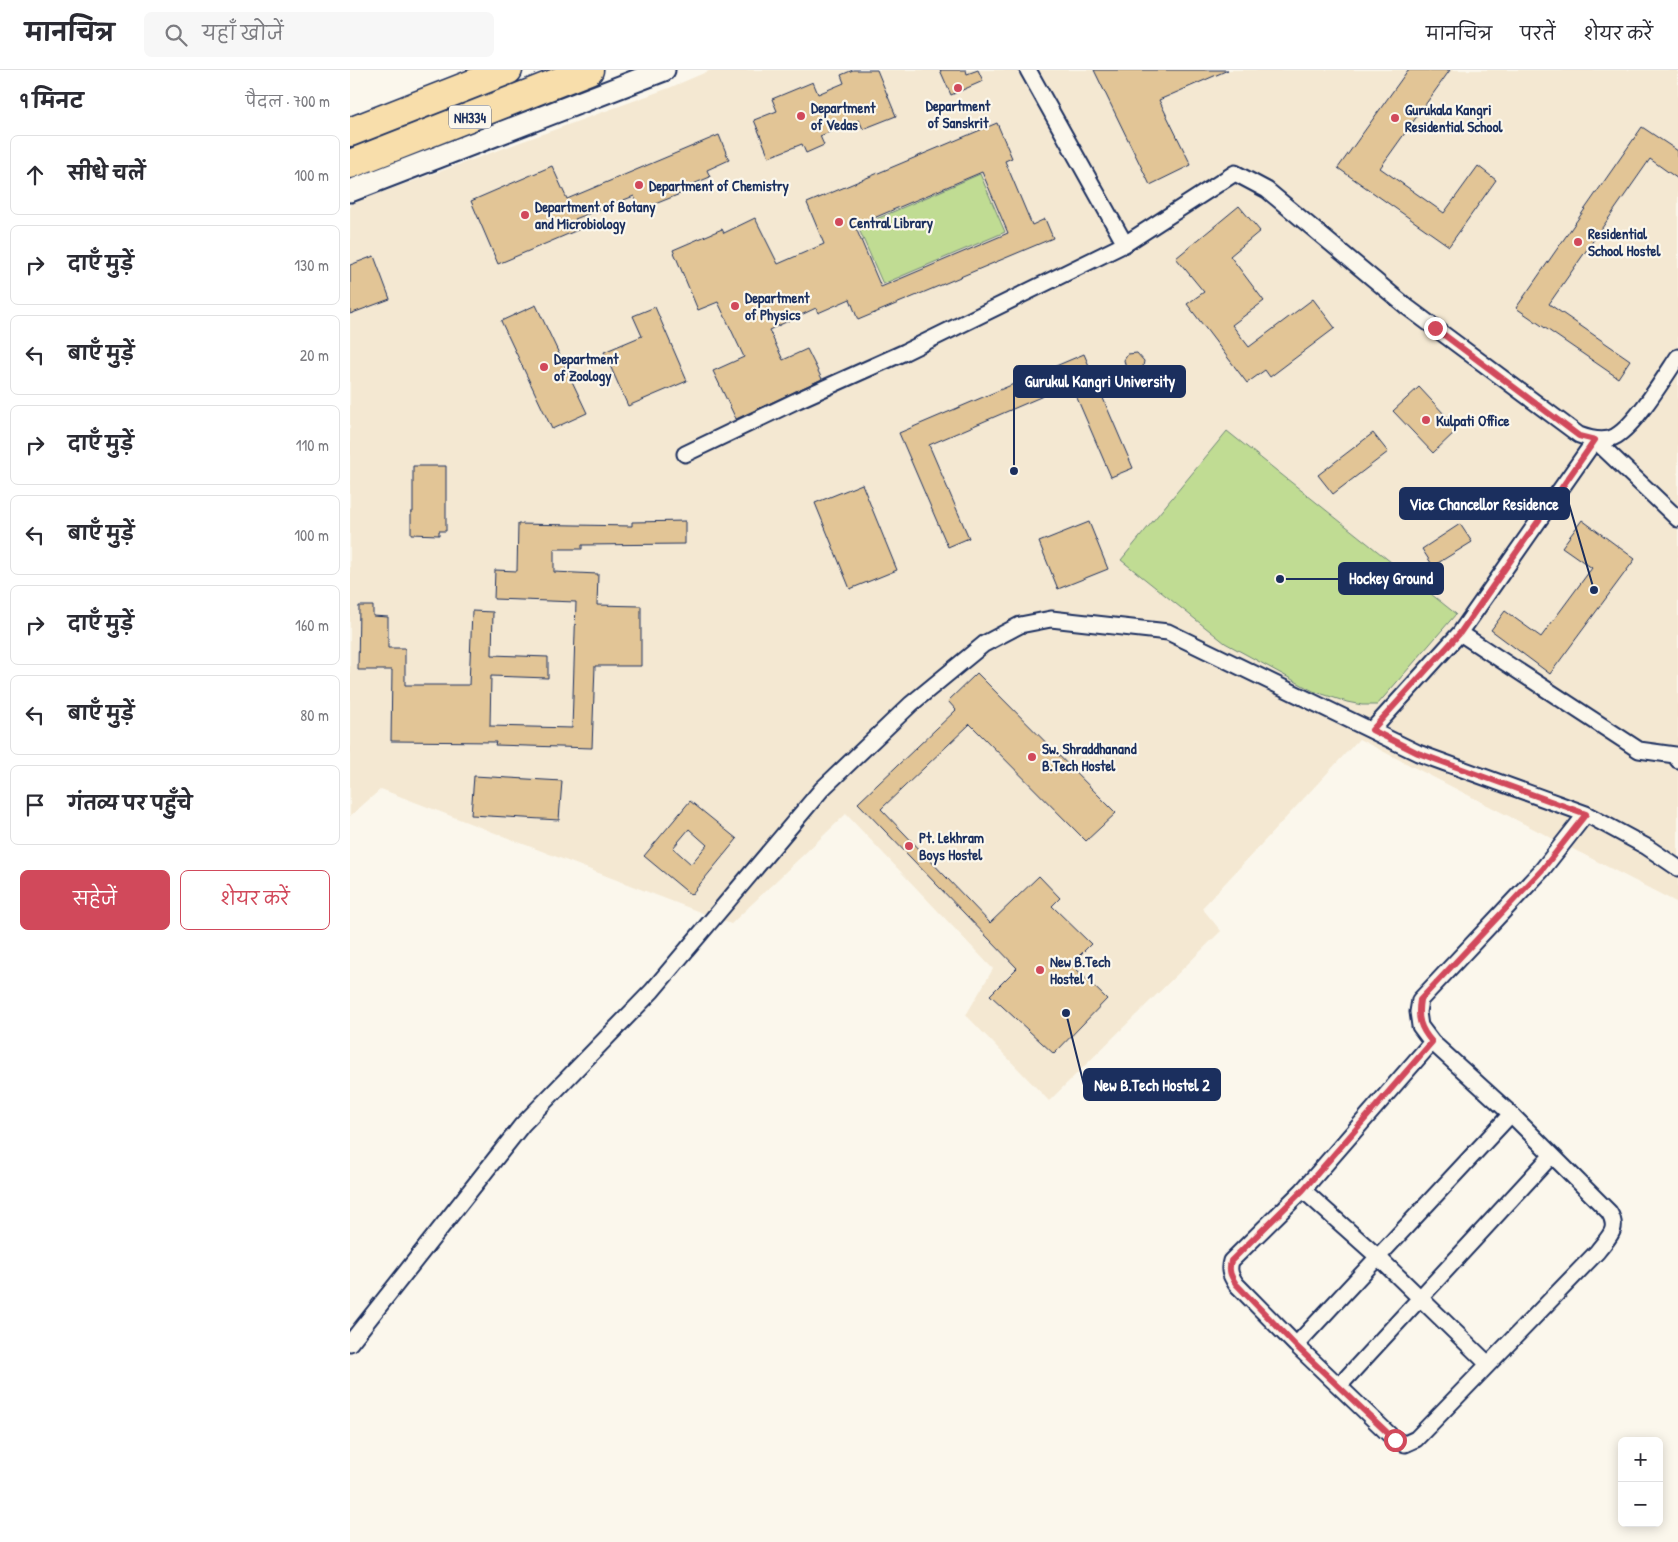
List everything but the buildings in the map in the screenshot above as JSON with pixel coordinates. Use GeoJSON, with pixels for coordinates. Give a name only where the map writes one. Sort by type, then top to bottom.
{"type":"FeatureCollection","features":[{"type":"Feature","properties":{"kind":"highway","name":"NH334"},"geometry":{"type":"LineString","coordinates":[[350,132],[508,70]]}},
{"type":"Feature","properties":{"kind":"highway","name":"NH334"},"geometry":{"type":"LineString","coordinates":[[350,164],[589,70]]}},
{"type":"Feature","properties":{"kind":"street"},"geometry":{"type":"LineString","coordinates":[[350,191],[664,70]]}},
{"type":"Feature","properties":{"kind":"street"},"geometry":{"type":"LineString","coordinates":[[1028,70],[1125,244]]}},
{"type":"Feature","properties":{"kind":"street"},"geometry":{"type":"LineString","coordinates":[[686,454],[798,400],[905,352],[1125,244],[1235,173],[1267,190],[1407,307],[1579,436],[1595,440],[1615,437],[1630,423],[1678,358]]}},
{"type":"Feature","properties":{"kind":"street"},"geometry":{"type":"LineString","coordinates":[[1595,440],[1678,519]]}},
{"type":"Feature","properties":{"kind":"street"},"geometry":{"type":"LineString","coordinates":[[1372,730],[1460,633],[1595,440]]}},
{"type":"Feature","properties":{"kind":"street"},"geometry":{"type":"LineString","coordinates":[[350,1344],[522,1125],[652,991],[822,789],[911,704],[984,644],[1020,625],[1051,619],[1168,632],[1418,753],[1586,814],[1646,847],[1678,868]]}},
{"type":"Feature","properties":{"kind":"street"},"geometry":{"type":"LineString","coordinates":[[1460,633],[1639,750],[1677,756]]}},
{"type":"Feature","properties":{"kind":"street"},"geometry":{"type":"LineString","coordinates":[[1432,1042],[1303,1190],[1231,1261],[1229,1268],[1230,1275],[1236,1284],[1296,1346],[1395,1440],[1405,1444],[1416,1439],[1596,1252],[1614,1230],[1614,1220],[1609,1212],[1511,1114],[1432,1042],[1420,1026],[1418,1012],[1420,1000],[1542,870],[1586,814]]}},
{"type":"Feature","properties":{"kind":"street"},"geometry":{"type":"LineString","coordinates":[[1296,1346],[1511,1114]]}},
{"type":"Feature","properties":{"kind":"street"},"geometry":{"type":"LineString","coordinates":[[1339,1386],[1552,1155]]}},
{"type":"Feature","properties":{"kind":"street"},"geometry":{"type":"LineString","coordinates":[[1303,1190],[1378,1257],[1488,1364]]}},
{"type":"Feature","properties":{"kind":"shaded area"},"geometry":{"type":"Polygon","coordinates":[[[711,70],[1678,70],[1678,903],[1359,739],[1202,908],[1221,931],[1049,1101],[966,1015],[993,969],[846,814],[731,924],[381,789],[350,816],[350,204],[669,88],[711,70]]]}},
{"type":"Feature","properties":{"kind":"green space"},"geometry":{"type":"Polygon","coordinates":[[[980,174],[1005,232],[883,284],[858,227],[980,174]]]}},
{"type":"Feature","properties":{"kind":"green space"},"geometry":{"type":"Polygon","coordinates":[[[1227,431],[1456,614],[1377,705],[1347,702],[1313,691],[1225,643],[1121,560],[1227,431]]]}},
{"type":"Feature","properties":{"kind":"place","name":"Department of Sanskrit"},"geometry":{"type":"Point","coordinates":[958,88]}},
{"type":"Feature","properties":{"kind":"place","name":"Department of Vedas"},"geometry":{"type":"Point","coordinates":[801,116]}},
{"type":"Feature","properties":{"kind":"place","name":"Gurukala Kangri Residential School"},"geometry":{"type":"Point","coordinates":[1395,118]}},
{"type":"Feature","properties":{"kind":"place","name":"Department of Chemistry"},"geometry":{"type":"Point","coordinates":[639,185]}},
{"type":"Feature","properties":{"kind":"place","name":"Department of Botany and Microbiology"},"geometry":{"type":"Point","coordinates":[525,215]}},
{"type":"Feature","properties":{"kind":"place","name":"Central Library"},"geometry":{"type":"Point","coordinates":[839,222]}},
{"type":"Feature","properties":{"kind":"place","name":"Residential School Hostel"},"geometry":{"type":"Point","coordinates":[1578,242]}},
{"type":"Feature","properties":{"kind":"place","name":"Department of Physics"},"geometry":{"type":"Point","coordinates":[735,306]}},
{"type":"Feature","properties":{"kind":"place","name":"Department of Zoology"},"geometry":{"type":"Point","coordinates":[544,367]}},
{"type":"Feature","properties":{"kind":"place","name":"Kulpati Office"},"geometry":{"type":"Point","coordinates":[1426,420]}},
{"type":"Feature","properties":{"kind":"place","name":"Gurukul Kangri University"},"geometry":{"type":"Point","coordinates":[1014,471]}},
{"type":"Feature","properties":{"kind":"place","name":"Hockey Ground"},"geometry":{"type":"Point","coordinates":[1280,579]}},
{"type":"Feature","properties":{"kind":"place","name":"Vice Chancellor Residence"},"geometry":{"type":"Point","coordinates":[1594,590]}},
{"type":"Feature","properties":{"kind":"place","name":"Sw. Shraddhanand B.Tech Hostel"},"geometry":{"type":"Point","coordinates":[1032,757]}},
{"type":"Feature","properties":{"kind":"place","name":"Pt. Lekhram Boys Hostel"},"geometry":{"type":"Point","coordinates":[909,846]}},
{"type":"Feature","properties":{"kind":"place","name":"New B.Tech Hostel 1"},"geometry":{"type":"Point","coordinates":[1040,970]}},
{"type":"Feature","properties":{"kind":"place","name":"New B.Tech Hostel 2"},"geometry":{"type":"Point","coordinates":[1066,1013]}},
{"type":"Feature","properties":{"kind":"route"},"geometry":{"type":"LineString","coordinates":[[1395,1440],[1296,1346],[1236,1284],[1230,1275],[1229,1268],[1231,1261],[1303,1190],[1432,1042],[1420,1026],[1418,1012],[1420,1000],[1542,870],[1586,814],[1418,753],[1372,730],[1460,633],[1595,440],[1579,436],[1435,328]]}}]}
